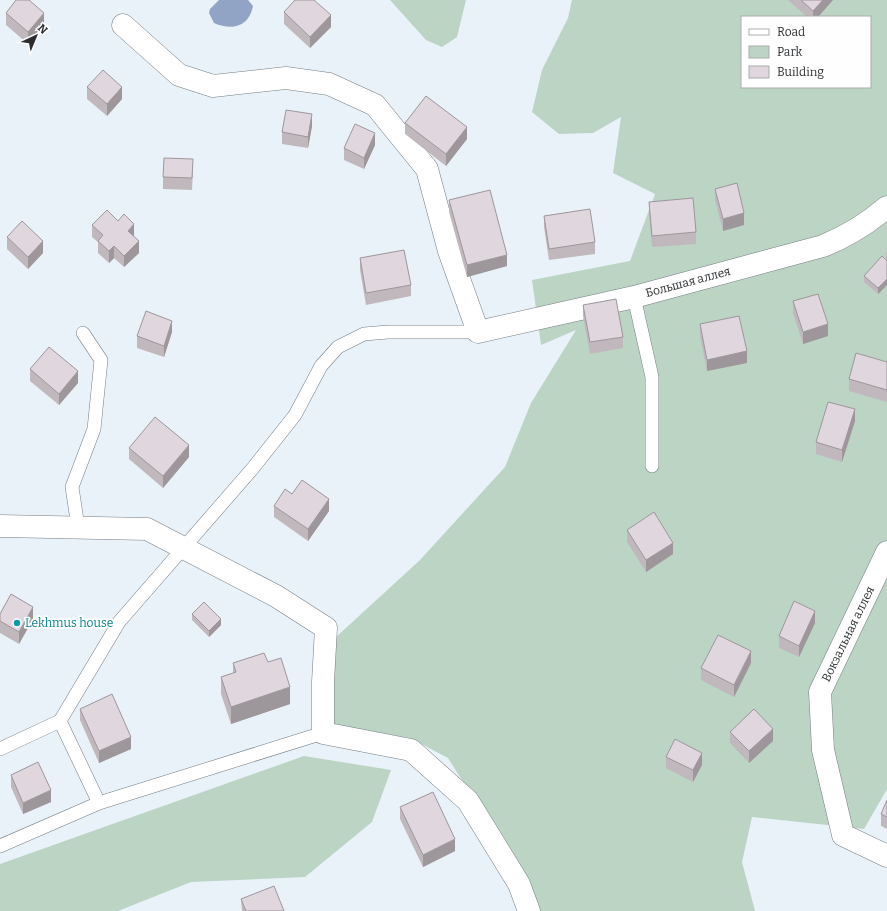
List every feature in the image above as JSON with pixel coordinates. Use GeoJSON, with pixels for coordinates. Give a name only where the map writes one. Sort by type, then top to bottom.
{"type":"FeatureCollection","features":[{"type":"Feature","properties":{"kind":"street"},"geometry":{"type":"LineString","coordinates":[[123,25],[179,75],[213,86],[286,78],[329,84],[375,105],[427,169],[449,251],[478,332]]}},
{"type":"Feature","properties":{"kind":"street","name":"Большая аллея"},"geometry":{"type":"LineString","coordinates":[[478,332],[634,297],[823,246],[848,236],[872,220],[887,207]]}},
{"type":"Feature","properties":{"kind":"street"},"geometry":{"type":"LineString","coordinates":[[0,526],[147,529],[276,596],[326,628],[322,682],[324,733],[411,750],[468,801],[519,884],[529,911]]}},
{"type":"Feature","properties":{"kind":"street","name":"Вокзальная аллея"},"geometry":{"type":"LineString","coordinates":[[887,552],[820,692],[824,750],[843,835],[887,856]]}},
{"type":"Feature","properties":{"kind":"lane"},"geometry":{"type":"LineString","coordinates":[[634,297],[652,377],[652,466]]}},
{"type":"Feature","properties":{"kind":"lane"},"geometry":{"type":"LineString","coordinates":[[0,749],[60,721],[118,622],[253,468],[290,421],[310,389],[321,366],[338,347],[364,334],[388,332],[478,332]]}},
{"type":"Feature","properties":{"kind":"lane"},"geometry":{"type":"LineString","coordinates":[[78,527],[72,486],[94,429],[101,360],[83,333]]}},
{"type":"Feature","properties":{"kind":"lane"},"geometry":{"type":"LineString","coordinates":[[60,721],[99,803]]}},
{"type":"Feature","properties":{"kind":"lane"},"geometry":{"type":"LineString","coordinates":[[0,846],[99,803],[324,733]]}},
{"type":"Feature","properties":{"kind":"green space"},"geometry":{"type":"Polygon","coordinates":[[[390,0],[466,0],[457,37],[442,47],[426,40],[390,0]]]}},
{"type":"Feature","properties":{"kind":"green space"},"geometry":{"type":"Polygon","coordinates":[[[572,0],[887,0],[887,789],[864,829],[752,817],[742,862],[755,911],[537,911],[525,881],[448,758],[410,738],[331,724],[335,638],[420,560],[505,467],[531,403],[576,330],[541,345],[532,280],[630,261],[655,194],[613,173],[621,117],[593,133],[559,134],[532,112],[542,70],[568,18],[572,0]]]}},
{"type":"Feature","properties":{"kind":"green space"},"geometry":{"type":"Polygon","coordinates":[[[304,756],[391,770],[372,822],[305,877],[191,882],[118,911],[0,911],[0,864],[304,756]]]}},
{"type":"Feature","properties":{"kind":"water"},"geometry":{"type":"Polygon","coordinates":[[[219,0],[248,0],[253,6],[248,19],[244,23],[233,27],[227,27],[214,23],[209,13],[210,9],[219,0]]]}},
{"type":"Feature","properties":{"kind":"building"},"geometry":{"type":"Polygon","coordinates":[[[16,0],[29,0],[44,13],[28,32],[6,13],[16,0]]]}},
{"type":"Feature","properties":{"kind":"building"},"geometry":{"type":"Polygon","coordinates":[[[295,0],[314,0],[331,15],[310,37],[284,12],[295,0]]]}},
{"type":"Feature","properties":{"kind":"building"},"geometry":{"type":"Polygon","coordinates":[[[801,0],[823,0],[813,11],[801,0]]]}},
{"type":"Feature","properties":{"kind":"building"},"geometry":{"type":"Polygon","coordinates":[[[103,70],[122,87],[107,104],[87,87],[103,70]]]}},
{"type":"Feature","properties":{"kind":"building"},"geometry":{"type":"Polygon","coordinates":[[[426,96],[467,127],[446,154],[405,123],[426,96]]]}},
{"type":"Feature","properties":{"kind":"building"},"geometry":{"type":"Polygon","coordinates":[[[286,110],[312,114],[308,137],[282,132],[286,110]]]}},
{"type":"Feature","properties":{"kind":"building"},"geometry":{"type":"Polygon","coordinates":[[[355,124],[375,133],[364,158],[344,148],[355,124]]]}},
{"type":"Feature","properties":{"kind":"building"},"geometry":{"type":"Polygon","coordinates":[[[164,158],[193,159],[192,178],[163,177],[164,158]]]}},
{"type":"Feature","properties":{"kind":"building"},"geometry":{"type":"Polygon","coordinates":[[[737,183],[744,213],[723,219],[715,189],[737,183]]]}},
{"type":"Feature","properties":{"kind":"building"},"geometry":{"type":"Polygon","coordinates":[[[490,190],[507,255],[467,265],[449,200],[490,190]]]}},
{"type":"Feature","properties":{"kind":"building"},"geometry":{"type":"Polygon","coordinates":[[[693,198],[696,232],[652,236],[649,202],[693,198]]]}},
{"type":"Feature","properties":{"kind":"building"},"geometry":{"type":"Polygon","coordinates":[[[590,209],[595,242],[549,249],[544,216],[590,209]]]}},
{"type":"Feature","properties":{"kind":"building"},"geometry":{"type":"Polygon","coordinates":[[[107,210],[118,221],[124,214],[134,224],[128,231],[139,241],[124,256],[114,246],[109,251],[98,241],[103,235],[92,225],[107,210]]]}},
{"type":"Feature","properties":{"kind":"building"},"geometry":{"type":"Polygon","coordinates":[[[22,221],[43,241],[28,257],[7,237],[22,221]]]}},
{"type":"Feature","properties":{"kind":"building"},"geometry":{"type":"Polygon","coordinates":[[[404,250],[411,285],[366,293],[360,258],[404,250]]]}},
{"type":"Feature","properties":{"kind":"building"},"geometry":{"type":"Polygon","coordinates":[[[882,256],[887,261],[887,279],[878,288],[864,276],[882,256]]]}},
{"type":"Feature","properties":{"kind":"building"},"geometry":{"type":"Polygon","coordinates":[[[818,294],[828,324],[803,332],[793,301],[818,294]]]}},
{"type":"Feature","properties":{"kind":"building"},"geometry":{"type":"Polygon","coordinates":[[[616,299],[623,337],[590,342],[583,305],[616,299]]]}},
{"type":"Feature","properties":{"kind":"building"},"geometry":{"type":"Polygon","coordinates":[[[146,311],[172,321],[164,346],[137,336],[146,311]]]}},
{"type":"Feature","properties":{"kind":"building"},"geometry":{"type":"Polygon","coordinates":[[[739,316],[747,351],[707,360],[700,324],[739,316]]]}},
{"type":"Feature","properties":{"kind":"building"},"geometry":{"type":"Polygon","coordinates":[[[49,347],[78,371],[59,394],[30,369],[49,347]]]}},
{"type":"Feature","properties":{"kind":"building"},"geometry":{"type":"Polygon","coordinates":[[[856,353],[887,362],[887,390],[849,379],[856,353]]]}},
{"type":"Feature","properties":{"kind":"building"},"geometry":{"type":"Polygon","coordinates":[[[828,402],[855,409],[842,450],[816,442],[828,402]]]}},
{"type":"Feature","properties":{"kind":"building"},"geometry":{"type":"Polygon","coordinates":[[[155,417],[189,445],[163,476],[129,448],[155,417]]]}},
{"type":"Feature","properties":{"kind":"building"},"geometry":{"type":"Polygon","coordinates":[[[302,480],[329,499],[308,529],[274,506],[285,489],[292,494],[302,480]]]}},
{"type":"Feature","properties":{"kind":"building"},"geometry":{"type":"Polygon","coordinates":[[[654,512],[673,543],[646,560],[627,530],[654,512]]]}},
{"type":"Feature","properties":{"kind":"building"},"geometry":{"type":"Polygon","coordinates":[[[11,594],[33,607],[19,632],[0,621],[0,614],[11,594]]]}},
{"type":"Feature","properties":{"kind":"building"},"geometry":{"type":"Polygon","coordinates":[[[794,601],[815,611],[799,646],[779,636],[794,601]]]}},
{"type":"Feature","properties":{"kind":"building"},"geometry":{"type":"Polygon","coordinates":[[[204,602],[221,619],[209,631],[192,614],[204,602]]]}},
{"type":"Feature","properties":{"kind":"building"},"geometry":{"type":"Polygon","coordinates":[[[718,635],[751,651],[734,685],[701,668],[718,635]]]}},
{"type":"Feature","properties":{"kind":"building"},"geometry":{"type":"Polygon","coordinates":[[[264,653],[268,662],[281,658],[290,687],[231,707],[221,677],[236,672],[233,663],[264,653]]]}},
{"type":"Feature","properties":{"kind":"building"},"geometry":{"type":"Polygon","coordinates":[[[112,694],[131,737],[99,751],[80,709],[112,694]]]}},
{"type":"Feature","properties":{"kind":"building"},"geometry":{"type":"Polygon","coordinates":[[[754,709],[773,729],[749,751],[730,732],[754,709]]]}},
{"type":"Feature","properties":{"kind":"building"},"geometry":{"type":"Polygon","coordinates":[[[675,739],[702,753],[693,770],[666,757],[675,739]]]}},
{"type":"Feature","properties":{"kind":"building"},"geometry":{"type":"Polygon","coordinates":[[[38,762],[51,790],[23,803],[11,775],[38,762]]]}},
{"type":"Feature","properties":{"kind":"building"},"geometry":{"type":"Polygon","coordinates":[[[433,792],[455,839],[423,855],[400,807],[433,792]]]}},
{"type":"Feature","properties":{"kind":"building"},"geometry":{"type":"Polygon","coordinates":[[[887,800],[887,817],[881,814],[887,800]]]}},
{"type":"Feature","properties":{"kind":"building"},"geometry":{"type":"Polygon","coordinates":[[[274,886],[284,911],[246,911],[241,899],[274,886]]]}},
{"type":"Feature","properties":{"kind":"place","name":"Lekhmus house"},"geometry":{"type":"Point","coordinates":[17,623]}}]}
